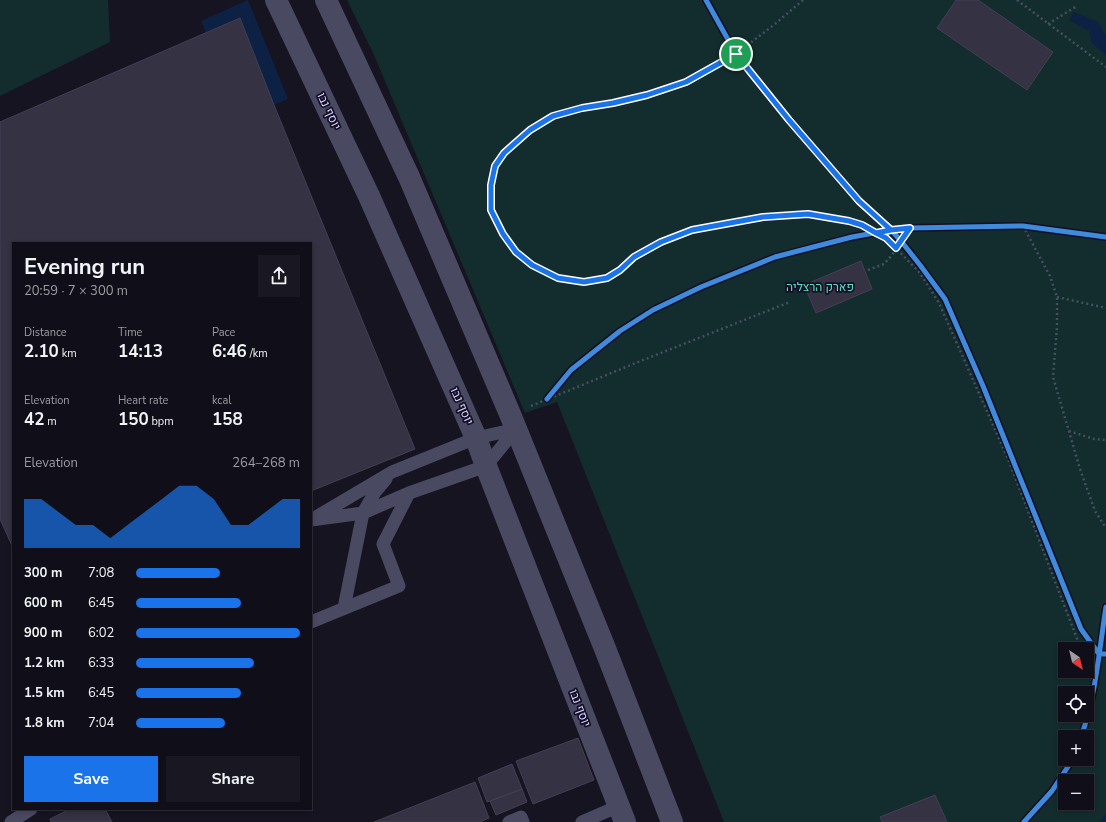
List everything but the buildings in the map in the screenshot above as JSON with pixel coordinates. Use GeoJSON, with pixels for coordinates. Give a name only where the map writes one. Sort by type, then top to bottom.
{"type":"FeatureCollection","features":[{"type":"Feature","properties":{"kind":"street","name":"יוסף נבו"},"geometry":{"type":"LineString","coordinates":[[276,0],[369,196],[476,438],[622,814]]}},
{"type":"Feature","properties":{"kind":"street"},"geometry":{"type":"LineString","coordinates":[[326,0],[409,177],[513,422],[603,643],[672,822]]}},
{"type":"Feature","properties":{"kind":"lane"},"geometry":{"type":"LineString","coordinates":[[312,519],[392,472],[513,422]]}},
{"type":"Feature","properties":{"kind":"lane"},"geometry":{"type":"LineString","coordinates":[[312,520],[363,513],[409,494],[486,466],[513,422]]}},
{"type":"Feature","properties":{"kind":"lane"},"geometry":{"type":"LineString","coordinates":[[344,608],[363,513],[375,492],[392,472]]}},
{"type":"Feature","properties":{"kind":"lane"},"geometry":{"type":"LineString","coordinates":[[312,622],[399,586],[383,544],[409,494]]}},
{"type":"Feature","properties":{"kind":"lane"},"geometry":{"type":"LineString","coordinates":[[11,822],[29,810]]}},
{"type":"Feature","properties":{"kind":"lane"},"geometry":{"type":"LineString","coordinates":[[582,822],[622,814]]}},
{"type":"Feature","properties":{"kind":"lane"},"geometry":{"type":"LineString","coordinates":[[509,822],[521,817],[523,822]]}},
{"type":"Feature","properties":{"kind":"path"},"geometry":{"type":"LineString","coordinates":[[706,0],[736,54],[789,120],[859,201],[901,241],[945,299],[983,386],[1081,629],[1099,654]]}},
{"type":"Feature","properties":{"kind":"path"},"geometry":{"type":"LineString","coordinates":[[802,0],[775,24],[736,54],[686,82],[647,95],[582,108],[553,116],[530,130],[504,153],[495,166],[491,185],[491,210],[503,234],[516,252],[532,265],[558,278],[584,282],[607,278],[620,270],[634,257],[661,242],[692,230],[763,217],[808,214],[849,221],[862,225],[886,238],[920,273],[944,315],[1008,460],[1078,642]]}},
{"type":"Feature","properties":{"kind":"path"},"geometry":{"type":"LineString","coordinates":[[1017,0],[1106,67]]}},
{"type":"Feature","properties":{"kind":"path"},"geometry":{"type":"LineString","coordinates":[[1048,24],[1075,4],[1083,9]]}},
{"type":"Feature","properties":{"kind":"path"},"geometry":{"type":"LineString","coordinates":[[547,399],[571,370],[620,331],[653,310],[701,287],[775,257],[852,237],[910,228],[1023,226],[1106,237]]}},
{"type":"Feature","properties":{"kind":"path"},"geometry":{"type":"LineString","coordinates":[[1023,226],[1050,276],[1057,297],[1057,326],[1053,377],[1080,469],[1095,511],[1106,528]]}},
{"type":"Feature","properties":{"kind":"path"},"geometry":{"type":"LineString","coordinates":[[868,270],[884,264],[892,255],[910,228]]}},
{"type":"Feature","properties":{"kind":"path"},"geometry":{"type":"LineString","coordinates":[[1057,297],[1106,308]]}},
{"type":"Feature","properties":{"kind":"path"},"geometry":{"type":"LineString","coordinates":[[513,422],[547,399],[790,302]]}},
{"type":"Feature","properties":{"kind":"path"},"geometry":{"type":"LineString","coordinates":[[1068,431],[1094,439],[1106,440]]}},
{"type":"Feature","properties":{"kind":"path"},"geometry":{"type":"LineString","coordinates":[[1084,730],[1088,718],[1095,685],[1106,607]]}},
{"type":"Feature","properties":{"kind":"path"},"geometry":{"type":"LineString","coordinates":[[1099,654],[1106,654]]}},
{"type":"Feature","properties":{"kind":"path"},"geometry":{"type":"LineString","coordinates":[[1092,678],[1095,685]]}},
{"type":"Feature","properties":{"kind":"path"},"geometry":{"type":"LineString","coordinates":[[1024,822],[1052,791],[1068,766]]}},
{"type":"Feature","properties":{"kind":"green space"},"geometry":{"type":"Polygon","coordinates":[[[0,0],[108,0],[110,42],[0,96],[0,0]]]}},
{"type":"Feature","properties":{"kind":"green space","name":"פארק הרצליה"},"geometry":{"type":"Polygon","coordinates":[[[347,0],[1106,0],[1106,822],[724,822],[557,402],[525,413],[374,55],[347,0]]]}},
{"type":"Feature","properties":{"kind":"water"},"geometry":{"type":"Polygon","coordinates":[[[248,0],[288,99],[274,105],[240,18],[206,33],[201,21],[248,0]]]}},
{"type":"Feature","properties":{"kind":"water"},"geometry":{"type":"Polygon","coordinates":[[[1074,12],[1098,22],[1106,36],[1106,55],[1091,42],[1089,31],[1069,20],[1074,12]]]}},
{"type":"Feature","properties":{"kind":"cycle path"},"geometry":{"type":"LineString","coordinates":[[706,0],[736,54],[789,120],[859,201],[901,241],[945,299],[983,386],[1081,629],[1099,654],[1106,654]]}},
{"type":"Feature","properties":{"kind":"cycle path"},"geometry":{"type":"LineString","coordinates":[[547,399],[571,370],[620,331],[653,310],[701,287],[775,257],[852,237],[910,228],[1023,226],[1106,237]]}},
{"type":"Feature","properties":{"kind":"cycle path"},"geometry":{"type":"LineString","coordinates":[[1083,730],[1094,689],[1106,607]]}},
{"type":"Feature","properties":{"kind":"cycle path"},"geometry":{"type":"LineString","coordinates":[[1024,822],[1052,791],[1068,766]]}},
{"type":"Feature","properties":{"kind":"route"},"geometry":{"type":"LineString","coordinates":[[736,54],[686,82],[647,95],[582,108],[553,116],[530,130],[504,153],[495,166],[491,185],[491,210],[503,234],[516,252],[532,265],[558,278],[584,282],[607,278],[620,270],[634,257],[661,242],[692,230],[763,217],[808,214],[849,221],[862,225],[876,233],[910,228],[896,248],[886,238],[876,233],[891,230],[859,201],[789,120],[736,54]]}}]}
